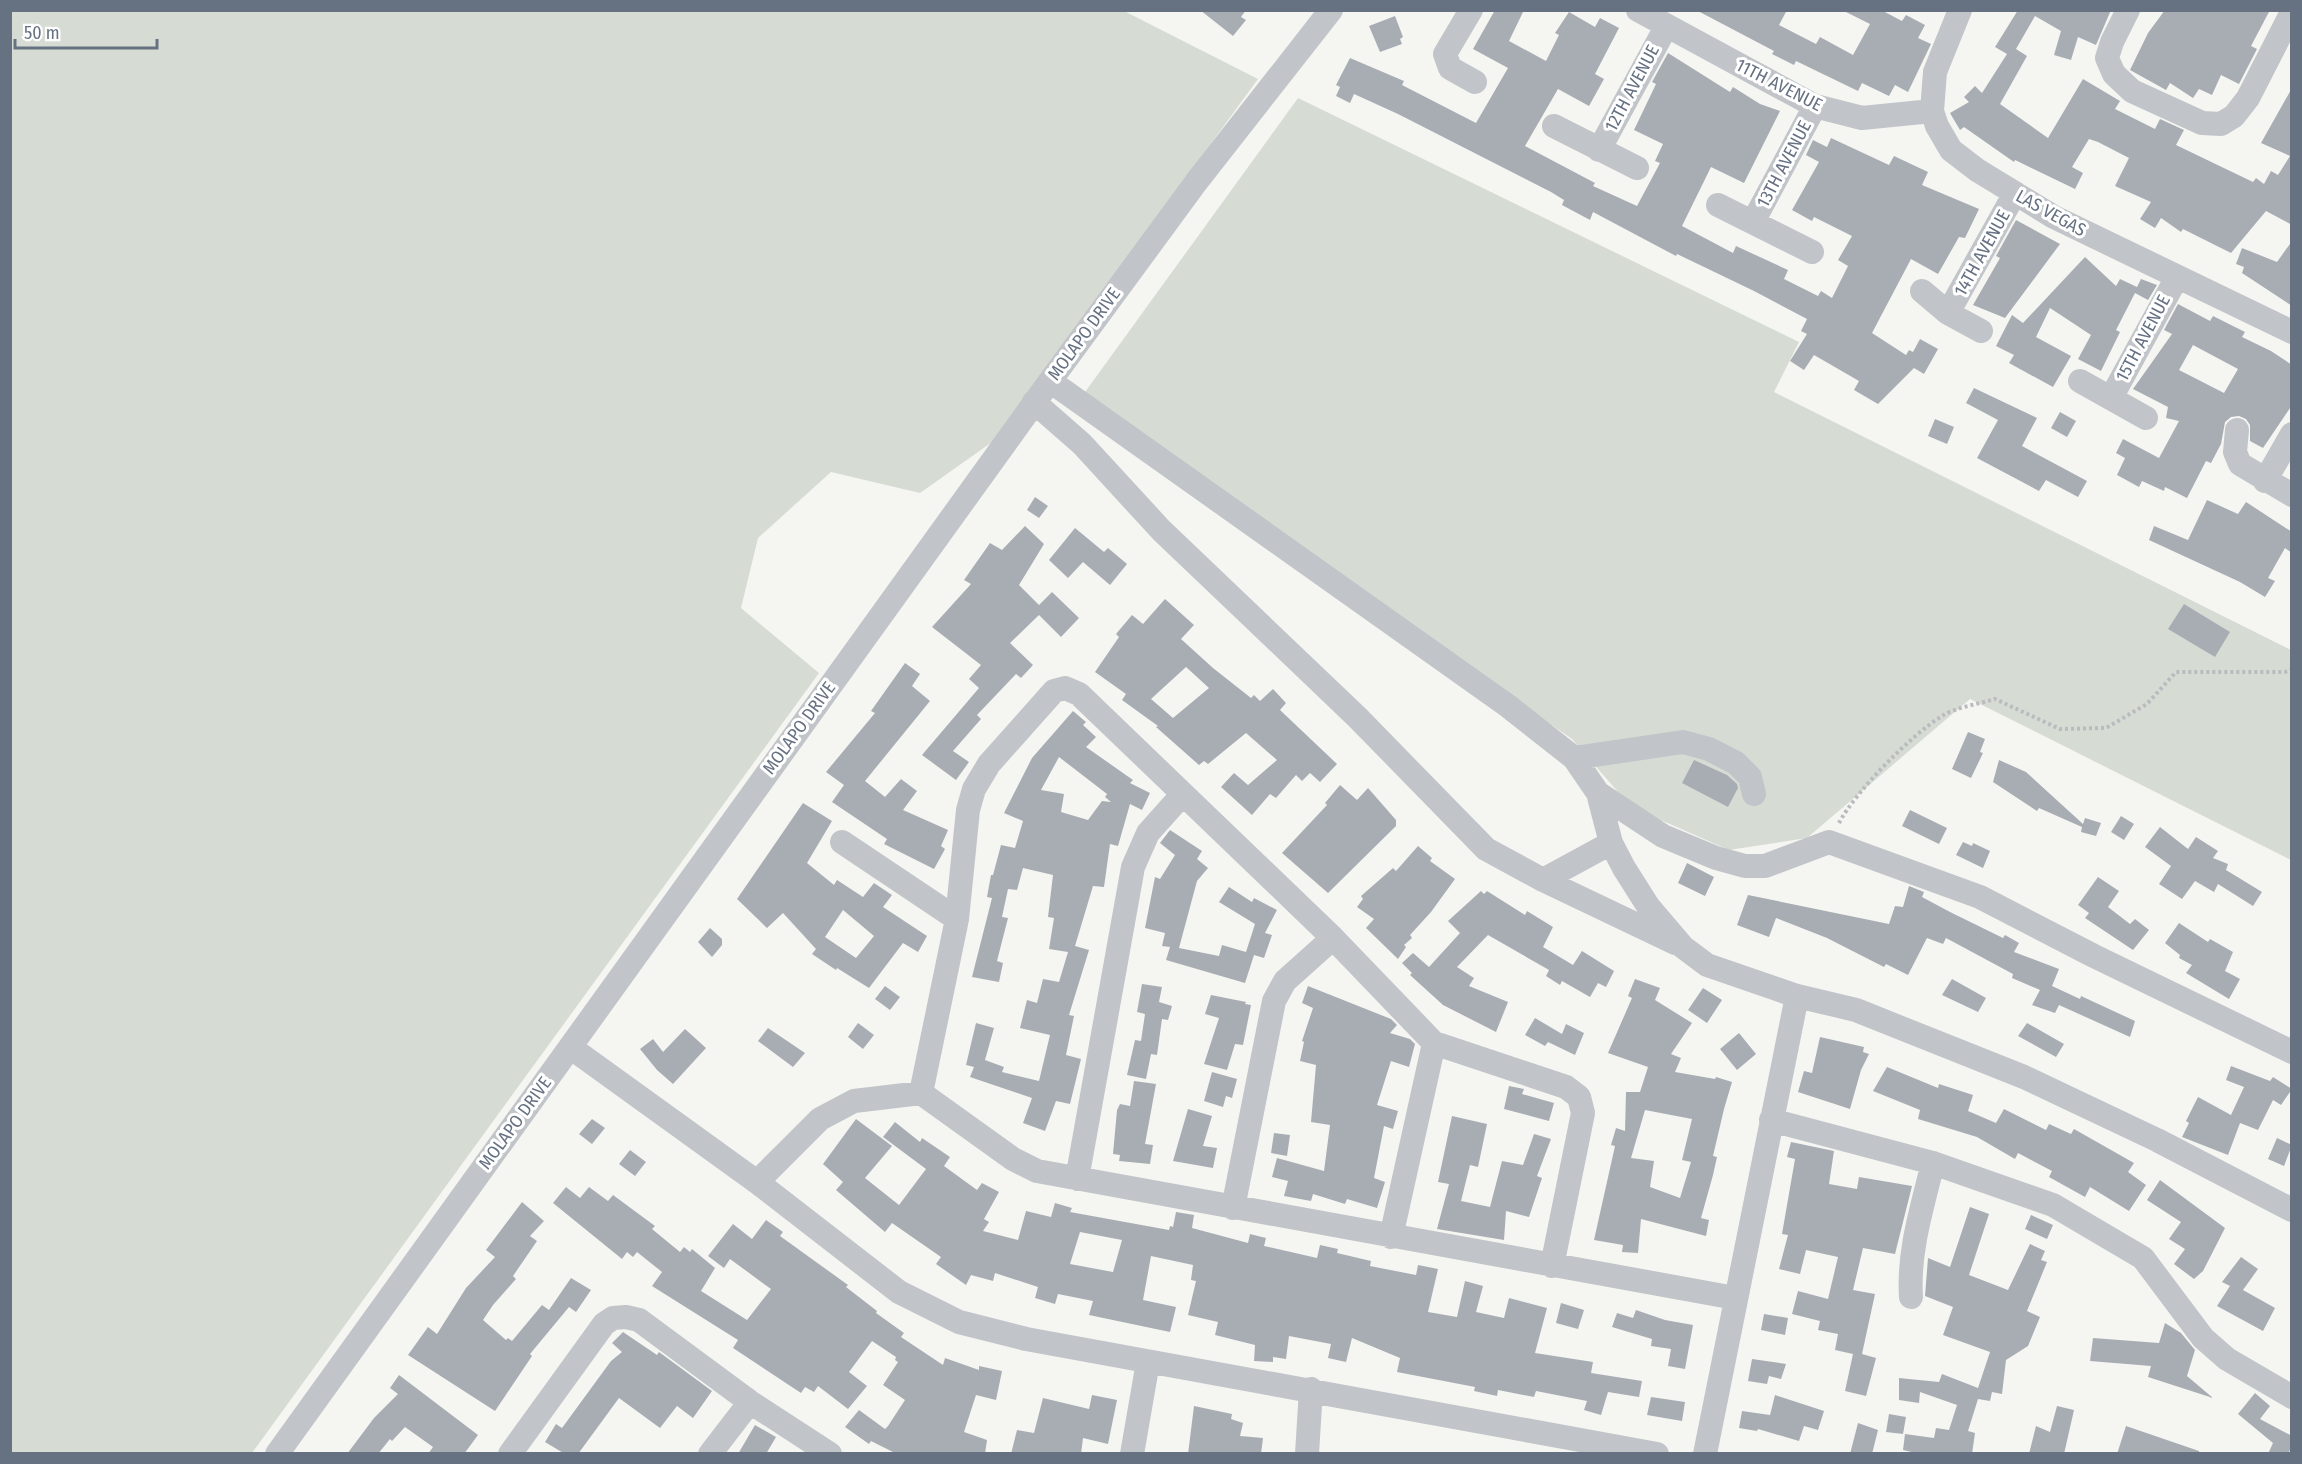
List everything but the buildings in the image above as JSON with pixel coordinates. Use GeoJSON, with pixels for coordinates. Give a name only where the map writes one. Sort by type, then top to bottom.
{"type":"FeatureCollection","features":[{"type":"Feature","properties":{"kind":"street","name":"MOLAPO DRIVE"},"geometry":{"type":"LineString","coordinates":[[277,1454],[1034,402],[1197,181],[1331,10]]}},
{"type":"Feature","properties":{"kind":"street"},"geometry":{"type":"LineString","coordinates":[[1471,10],[1445,54],[1450,68],[1475,82]]}},
{"type":"Feature","properties":{"kind":"street","name":"11TH AVENUE"},"geometry":{"type":"LineString","coordinates":[[1638,10],[1815,106],[1862,118],[1932,111]]}},
{"type":"Feature","properties":{"kind":"street"},"geometry":{"type":"LineString","coordinates":[[2128,10],[2112,42],[2107,58],[2114,74],[2132,91],[2202,123],[2221,124],[2234,116],[2248,98],[2292,12]]}},
{"type":"Feature","properties":{"kind":"street","name":"LAS VEGAS"},"geometry":{"type":"LineString","coordinates":[[1955,12],[1935,72],[1932,111],[1937,126],[1951,150],[1977,170],[2054,217],[2176,279],[2291,331]]}},
{"type":"Feature","properties":{"kind":"street","name":"12TH AVENUE"},"geometry":{"type":"LineString","coordinates":[[1599,150],[1666,27]]}},
{"type":"Feature","properties":{"kind":"street","name":"13TH AVENUE"},"geometry":{"type":"LineString","coordinates":[[1753,222],[1815,106]]}},
{"type":"Feature","properties":{"kind":"street","name":"12TH AVENUE"},"geometry":{"type":"LineString","coordinates":[[1554,126],[1636,168]]}},
{"type":"Feature","properties":{"kind":"street","name":"14TH AVENUE"},"geometry":{"type":"LineString","coordinates":[[1948,313],[2015,193]]}},
{"type":"Feature","properties":{"kind":"street","name":"13TH AVENUE"},"geometry":{"type":"LineString","coordinates":[[1718,205],[1812,252]]}},
{"type":"Feature","properties":{"kind":"street","name":"15TH AVENUE"},"geometry":{"type":"LineString","coordinates":[[2111,398],[2176,279]]}},
{"type":"Feature","properties":{"kind":"street","name":"14TH AVENUE"},"geometry":{"type":"LineString","coordinates":[[1922,291],[1948,313],[1981,331]]}},
{"type":"Feature","properties":{"kind":"street"},"geometry":{"type":"LineString","coordinates":[[1050,381],[1508,706],[1574,758],[1598,794],[1611,843],[1624,868],[1648,906],[1683,947]]}},
{"type":"Feature","properties":{"kind":"street","name":"15TH AVENUE"},"geometry":{"type":"LineString","coordinates":[[2080,381],[2146,418]]}},
{"type":"Feature","properties":{"kind":"street"},"geometry":{"type":"LineString","coordinates":[[1034,402],[1082,444],[1161,530],[1357,717],[1456,821],[1486,849],[1543,880],[1683,947],[1707,965],[1797,996],[1856,1010],[2024,1077],[2157,1140],[2292,1210]]}},
{"type":"Feature","properties":{"kind":"street"},"geometry":{"type":"LineString","coordinates":[[2237,430],[2235,452],[2240,464],[2292,495]]}},
{"type":"Feature","properties":{"kind":"street"},"geometry":{"type":"LineString","coordinates":[[2256,475],[2292,434]]}},
{"type":"Feature","properties":{"kind":"street"},"geometry":{"type":"LineString","coordinates":[[921,1094],[957,919],[968,810],[974,789],[989,764],[1054,691],[1065,688],[1079,694],[1333,938],[1434,1043],[1566,1087],[1581,1101],[1583,1113],[1552,1266]]}},
{"type":"Feature","properties":{"kind":"street"},"geometry":{"type":"LineString","coordinates":[[1574,758],[1683,742],[1709,749],[1736,763],[1750,777],[1754,794]]}},
{"type":"Feature","properties":{"kind":"street"},"geometry":{"type":"LineString","coordinates":[[1598,794],[1663,836],[1716,858],[1745,866],[1765,866],[1829,842],[1980,897],[2094,956],[2292,1052]]}},
{"type":"Feature","properties":{"kind":"street"},"geometry":{"type":"LineString","coordinates":[[1077,1179],[1133,867],[1148,833],[1182,795]]}},
{"type":"Feature","properties":{"kind":"street"},"geometry":{"type":"LineString","coordinates":[[842,842],[957,919]]}},
{"type":"Feature","properties":{"kind":"street"},"geometry":{"type":"LineString","coordinates":[[1543,880],[1611,843]]}},
{"type":"Feature","properties":{"kind":"street"},"geometry":{"type":"LineString","coordinates":[[1233,1208],[1274,1001],[1285,981],[1333,938]]}},
{"type":"Feature","properties":{"kind":"street"},"geometry":{"type":"LineString","coordinates":[[1705,1454],[1797,996]]}},
{"type":"Feature","properties":{"kind":"street"},"geometry":{"type":"LineString","coordinates":[[1391,1237],[1434,1043]]}},
{"type":"Feature","properties":{"kind":"street"},"geometry":{"type":"LineString","coordinates":[[570,1047],[757,1182],[899,1292],[959,1322],[1026,1340],[1311,1389],[1657,1454]]}},
{"type":"Feature","properties":{"kind":"street"},"geometry":{"type":"LineString","coordinates":[[757,1182],[820,1119],[854,1101],[921,1094],[1012,1160],[1037,1171],[1736,1298]]}},
{"type":"Feature","properties":{"kind":"street"},"geometry":{"type":"LineString","coordinates":[[1771,1120],[1934,1163],[2053,1204],[2142,1258],[2203,1338],[2227,1359],[2292,1396]]}},
{"type":"Feature","properties":{"kind":"street"},"geometry":{"type":"LineString","coordinates":[[1911,1297],[1909,1269],[1913,1245],[1934,1163]]}},
{"type":"Feature","properties":{"kind":"street"},"geometry":{"type":"LineString","coordinates":[[510,1454],[599,1331],[613,1318],[626,1317],[639,1320],[750,1402],[830,1454]]}},
{"type":"Feature","properties":{"kind":"street"},"geometry":{"type":"LineString","coordinates":[[1132,1454],[1148,1362]]}},
{"type":"Feature","properties":{"kind":"street"},"geometry":{"type":"LineString","coordinates":[[1307,1454],[1311,1389]]}},
{"type":"Feature","properties":{"kind":"street"},"geometry":{"type":"LineString","coordinates":[[710,1454],[750,1402]]}},
{"type":"Feature","properties":{"kind":"path"},"geometry":{"type":"LineString","coordinates":[[1829,842],[1847,808],[1912,739],[1944,714],[1995,699],[2060,729],[2106,728],[2147,704],[2176,672],[2285,672],[2292,669]]}},
{"type":"Feature","properties":{"kind":"shaded area"},"geometry":{"type":"Polygon","coordinates":[[[10,11],[1124,11],[1258,79],[995,440],[920,493],[831,472],[758,538],[741,608],[819,673],[252,1453],[11,1453],[10,11]]]}},
{"type":"Feature","properties":{"kind":"shaded area"},"geometry":{"type":"Polygon","coordinates":[[[1298,98],[1799,342],[1774,392],[2291,650],[2291,860],[1970,699],[1807,838],[1729,850],[1631,807],[1572,739],[1080,399],[1298,98]]]}}]}
